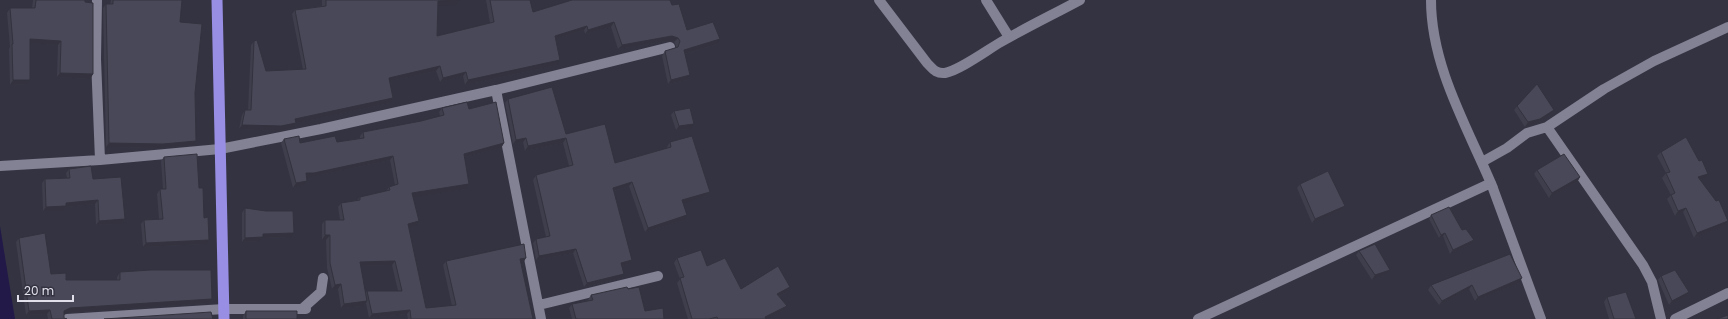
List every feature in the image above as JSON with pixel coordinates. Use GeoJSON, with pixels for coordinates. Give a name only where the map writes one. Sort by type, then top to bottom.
{"type":"FeatureCollection","features":[{"type":"Feature","properties":{"kind":"highway"},"geometry":{"type":"LineString","coordinates":[[217,0],[224,314]]}},
{"type":"Feature","properties":{"kind":"street"},"geometry":{"type":"LineString","coordinates":[[97,0],[96,59],[100,160]]}},
{"type":"Feature","properties":{"kind":"street"},"geometry":{"type":"LineString","coordinates":[[879,0],[934,71],[939,73],[946,73],[957,68],[1009,37],[1080,0]]}},
{"type":"Feature","properties":{"kind":"street"},"geometry":{"type":"LineString","coordinates":[[986,0],[1009,37]]}},
{"type":"Feature","properties":{"kind":"street"},"geometry":{"type":"LineString","coordinates":[[1431,0],[1431,17],[1439,57],[1459,111],[1491,183],[1541,319]]}},
{"type":"Feature","properties":{"kind":"street"},"geometry":{"type":"LineString","coordinates":[[1482,162],[1507,148],[1527,133],[1547,127],[1604,90],[1654,61],[1728,27]]}},
{"type":"Feature","properties":{"kind":"street"},"geometry":{"type":"LineString","coordinates":[[0,166],[100,160],[220,149],[321,129],[496,90],[670,47]]}},
{"type":"Feature","properties":{"kind":"street"},"geometry":{"type":"LineString","coordinates":[[496,90],[541,319]]}},
{"type":"Feature","properties":{"kind":"street"},"geometry":{"type":"LineString","coordinates":[[1547,127],[1643,265],[1652,282],[1661,319]]}},
{"type":"Feature","properties":{"kind":"street"},"geometry":{"type":"LineString","coordinates":[[1198,319],[1491,183]]}},
{"type":"Feature","properties":{"kind":"street"},"geometry":{"type":"LineString","coordinates":[[539,305],[658,276]]}},
{"type":"Feature","properties":{"kind":"street"},"geometry":{"type":"LineString","coordinates":[[66,319],[224,314],[304,309],[321,292],[322,278]]}},
{"type":"Feature","properties":{"kind":"street"},"geometry":{"type":"LineString","coordinates":[[1675,319],[1728,293]]}},
{"type":"Feature","properties":{"kind":"shaded area"},"geometry":{"type":"Polygon","coordinates":[[[0,226],[15,319],[0,319],[0,226]]]}},
{"type":"Feature","properties":{"kind":"building"},"geometry":{"type":"Polygon","coordinates":[[[36,0],[85,0],[85,2],[93,3],[93,74],[60,73],[61,41],[30,39],[30,80],[13,80],[13,44],[10,8],[35,8],[36,0]]]}},
{"type":"Feature","properties":{"kind":"building"},"geometry":{"type":"Polygon","coordinates":[[[113,0],[182,0],[180,22],[202,24],[195,93],[196,141],[163,144],[109,143],[106,4],[113,4],[113,0]]]}},
{"type":"Feature","properties":{"kind":"building"},"geometry":{"type":"Polygon","coordinates":[[[326,0],[460,0],[438,1],[437,36],[494,22],[490,0],[530,0],[533,12],[572,0],[670,0],[672,5],[679,4],[687,30],[713,22],[720,39],[684,50],[690,75],[671,80],[665,51],[678,47],[680,41],[678,38],[672,36],[622,45],[614,22],[588,30],[587,26],[555,36],[560,60],[468,80],[466,72],[443,78],[440,66],[389,78],[393,98],[295,119],[296,123],[281,126],[242,125],[245,110],[251,110],[254,41],[257,40],[266,71],[306,69],[295,10],[326,6],[326,0]]]}},
{"type":"Feature","properties":{"kind":"building"},"geometry":{"type":"Polygon","coordinates":[[[1537,84],[1554,110],[1540,119],[1528,122],[1517,106],[1537,84]]]}},
{"type":"Feature","properties":{"kind":"building"},"geometry":{"type":"Polygon","coordinates":[[[552,87],[566,134],[605,124],[615,163],[671,147],[670,142],[692,136],[710,192],[682,200],[687,215],[648,228],[632,182],[613,188],[632,260],[621,263],[624,274],[587,283],[576,249],[539,256],[536,239],[550,236],[536,175],[573,165],[566,138],[528,146],[526,138],[516,140],[508,99],[552,87]]]}},
{"type":"Feature","properties":{"kind":"building"},"geometry":{"type":"Polygon","coordinates":[[[467,102],[469,109],[496,102],[504,143],[464,154],[469,184],[412,193],[419,221],[408,224],[426,308],[456,305],[446,261],[524,244],[526,258],[520,259],[533,319],[411,319],[410,310],[372,314],[367,291],[402,291],[395,261],[360,262],[367,301],[344,304],[341,284],[335,285],[330,263],[330,235],[325,235],[325,220],[344,220],[341,203],[360,200],[360,197],[390,190],[389,187],[398,184],[393,156],[314,173],[306,173],[307,181],[296,183],[284,139],[299,136],[300,143],[335,136],[337,142],[364,138],[363,132],[444,115],[442,108],[467,102]]]}},
{"type":"Feature","properties":{"kind":"building"},"geometry":{"type":"Polygon","coordinates":[[[690,108],[694,124],[679,126],[674,111],[690,108]]]}},
{"type":"Feature","properties":{"kind":"building"},"geometry":{"type":"Polygon","coordinates":[[[1686,137],[1699,161],[1702,160],[1708,174],[1698,177],[1716,201],[1719,200],[1728,221],[1697,233],[1686,208],[1678,211],[1671,195],[1675,193],[1666,173],[1670,172],[1661,152],[1686,137]]]}},
{"type":"Feature","properties":{"kind":"building"},"geometry":{"type":"Polygon","coordinates":[[[197,154],[199,188],[203,188],[204,218],[208,217],[209,240],[146,243],[144,220],[163,219],[160,189],[166,189],[164,157],[197,154]]]}},
{"type":"Feature","properties":{"kind":"building"},"geometry":{"type":"Polygon","coordinates":[[[1564,154],[1580,177],[1552,193],[1537,170],[1564,154]]]}},
{"type":"Feature","properties":{"kind":"building"},"geometry":{"type":"Polygon","coordinates":[[[91,166],[93,179],[121,177],[125,219],[99,221],[98,200],[66,203],[66,206],[46,207],[45,179],[70,178],[69,169],[91,166]]]}},
{"type":"Feature","properties":{"kind":"building"},"geometry":{"type":"Polygon","coordinates":[[[1328,171],[1345,206],[1315,219],[1300,184],[1328,171]]]}},
{"type":"Feature","properties":{"kind":"building"},"geometry":{"type":"Polygon","coordinates":[[[1449,207],[1462,230],[1466,229],[1474,240],[1453,250],[1445,233],[1441,235],[1431,215],[1449,207]]]}},
{"type":"Feature","properties":{"kind":"building"},"geometry":{"type":"Polygon","coordinates":[[[245,208],[266,211],[293,211],[294,233],[263,234],[263,237],[245,238],[245,208]]]}},
{"type":"Feature","properties":{"kind":"building"},"geometry":{"type":"Polygon","coordinates":[[[45,233],[51,274],[66,273],[66,280],[120,280],[120,272],[151,270],[211,270],[212,299],[70,308],[64,311],[64,318],[67,319],[52,319],[50,310],[29,311],[19,238],[45,233]]]}},
{"type":"Feature","properties":{"kind":"building"},"geometry":{"type":"Polygon","coordinates":[[[1375,244],[1390,270],[1375,275],[1359,251],[1375,244]]]}},
{"type":"Feature","properties":{"kind":"building"},"geometry":{"type":"Polygon","coordinates":[[[701,250],[707,266],[725,258],[741,289],[778,266],[790,287],[777,294],[787,306],[765,317],[766,319],[718,319],[717,317],[709,319],[692,319],[680,278],[684,277],[677,258],[701,250]]]}},
{"type":"Feature","properties":{"kind":"building"},"geometry":{"type":"Polygon","coordinates":[[[1510,254],[1522,278],[1478,297],[1472,285],[1442,301],[1431,285],[1510,254]]]}},
{"type":"Feature","properties":{"kind":"building"},"geometry":{"type":"Polygon","coordinates":[[[1675,270],[1689,292],[1672,301],[1661,276],[1675,270]]]}},
{"type":"Feature","properties":{"kind":"building"},"geometry":{"type":"Polygon","coordinates":[[[627,287],[628,289],[639,287],[645,311],[663,308],[664,319],[576,319],[572,304],[593,300],[591,295],[627,287]]]}},
{"type":"Feature","properties":{"kind":"building"},"geometry":{"type":"Polygon","coordinates":[[[1626,292],[1636,319],[1614,319],[1607,297],[1626,292]]]}},
{"type":"Feature","properties":{"kind":"building"},"geometry":{"type":"Polygon","coordinates":[[[246,311],[297,311],[297,319],[246,319],[246,311]]]}},
{"type":"Feature","properties":{"kind":"building"},"geometry":{"type":"Polygon","coordinates":[[[211,312],[213,319],[104,319],[211,312]]]}},
{"type":"Feature","properties":{"kind":"building"},"geometry":{"type":"Polygon","coordinates":[[[1728,315],[1728,319],[1717,319],[1728,315]]]}}]}
